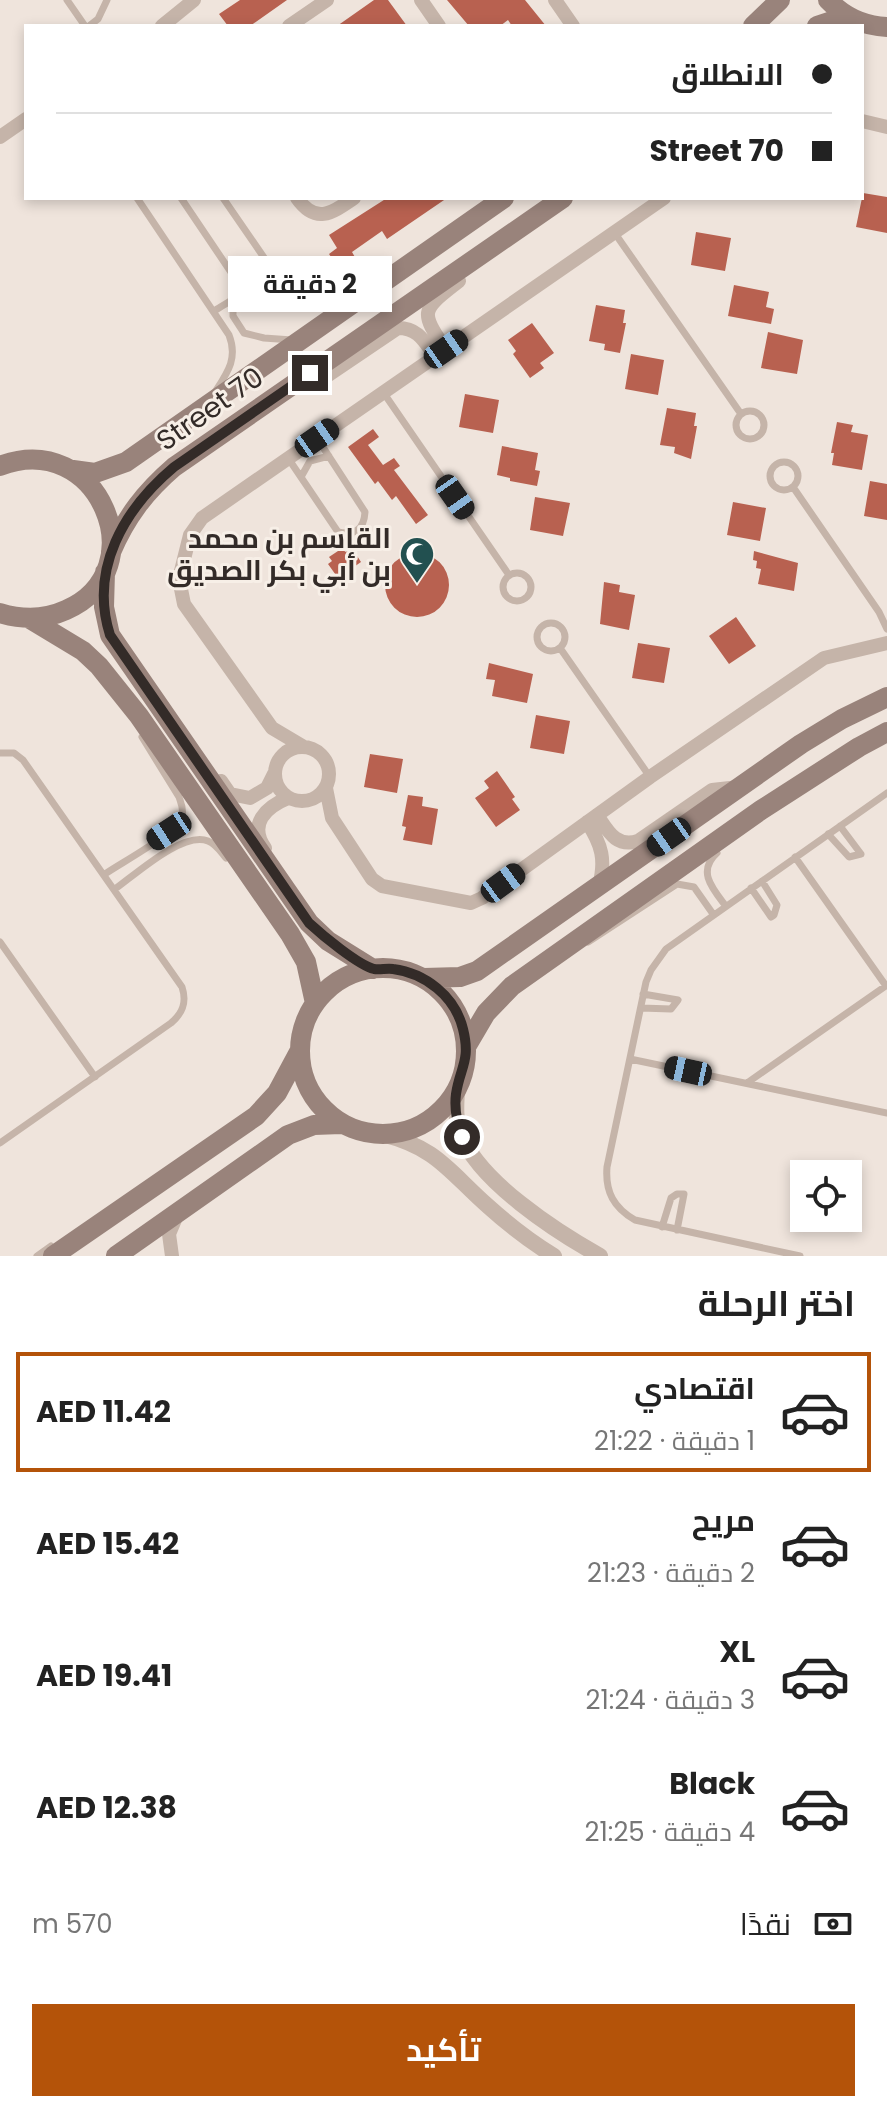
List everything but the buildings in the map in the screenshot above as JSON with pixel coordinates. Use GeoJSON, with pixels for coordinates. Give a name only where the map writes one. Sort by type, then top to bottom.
{"type":"FeatureCollection","features":[{"type":"Feature","properties":{"kind":"main road"},"geometry":{"type":"LineString","coordinates":[[755,24],[780,0]]}},
{"type":"Feature","properties":{"kind":"main road"},"geometry":{"type":"LineString","coordinates":[[828,0],[847,16],[886,28]]}},
{"type":"Feature","properties":{"kind":"main road"},"geometry":{"type":"LineString","coordinates":[[823,24],[847,16]]}},
{"type":"Feature","properties":{"kind":"main road","name":"Street 70"},"geometry":{"type":"LineString","coordinates":[[73,470],[95,473],[116,467],[501,200]]}},
{"type":"Feature","properties":{"kind":"main road","name":"Street 70"},"geometry":{"type":"LineString","coordinates":[[111,552],[122,527],[153,485],[560,200]]}},
{"type":"Feature","properties":{"kind":"main road"},"geometry":{"type":"LineString","coordinates":[[0,466],[38,459],[73,470],[100,497],[112,533],[105,572],[104,607],[110,635],[309,923],[328,941],[373,969]]}},
{"type":"Feature","properties":{"kind":"main road"},"geometry":{"type":"LineString","coordinates":[[10,616],[53,616],[74,607],[92,592],[105,572]]}},
{"type":"Feature","properties":{"kind":"main road"},"geometry":{"type":"LineString","coordinates":[[10,616],[83,651],[139,716],[290,934],[306,962],[315,1003]]}},
{"type":"Feature","properties":{"kind":"main road"},"geometry":{"type":"LineString","coordinates":[[424,978],[441,991],[454,1007],[463,1026],[465,1069],[457,1091],[438,1114],[412,1129],[382,1134],[341,1124],[311,1093],[304,1080],[299,1052],[301,1035],[315,1003],[334,984],[359,971],[373,969],[399,970],[424,978],[460,977],[477,971],[821,731],[887,697]]}},
{"type":"Feature","properties":{"kind":"main road"},"geometry":{"type":"LineString","coordinates":[[466,1047],[498,999],[761,810],[887,732]]}},
{"type":"Feature","properties":{"kind":"main road"},"geometry":{"type":"LineString","coordinates":[[53,1256],[256,1116],[277,1093],[299,1052]]}},
{"type":"Feature","properties":{"kind":"main road"},"geometry":{"type":"LineString","coordinates":[[116,1256],[288,1135],[314,1125],[341,1124]]}},
{"type":"Feature","properties":{"kind":"street"},"geometry":{"type":"LineString","coordinates":[[170,24],[194,0]]}},
{"type":"Feature","properties":{"kind":"street"},"geometry":{"type":"LineString","coordinates":[[306,21],[327,0]]}},
{"type":"Feature","properties":{"kind":"street"},"geometry":{"type":"LineString","coordinates":[[421,0],[438,24]]}},
{"type":"Feature","properties":{"kind":"street"},"geometry":{"type":"LineString","coordinates":[[555,0],[572,24]]}},
{"type":"Feature","properties":{"kind":"street"},"geometry":{"type":"LineString","coordinates":[[0,137],[24,120]]}},
{"type":"Feature","properties":{"kind":"street"},"geometry":{"type":"LineString","coordinates":[[864,121],[887,127]]}},
{"type":"Feature","properties":{"kind":"street"},"geometry":{"type":"LineString","coordinates":[[298,200],[317,215],[332,213],[351,200]]}},
{"type":"Feature","properties":{"kind":"street"},"geometry":{"type":"LineString","coordinates":[[305,801],[313,799],[326,788],[328,765],[318,752],[272,728],[184,604],[179,579],[196,523],[661,200]]}},
{"type":"Feature","properties":{"kind":"street"},"geometry":{"type":"LineString","coordinates":[[440,352],[428,325],[427,316],[432,302],[508,242],[529,221]]}},
{"type":"Feature","properties":{"kind":"street"},"geometry":{"type":"LineString","coordinates":[[286,389],[327,376],[398,328],[409,328],[419,333],[440,352]]}},
{"type":"Feature","properties":{"kind":"street"},"geometry":{"type":"LineString","coordinates":[[326,788],[332,818],[372,879],[382,886],[471,903],[824,658],[887,643]]}},
{"type":"Feature","properties":{"kind":"street"},"geometry":{"type":"LineString","coordinates":[[272,728],[278,788],[288,798]]}},
{"type":"Feature","properties":{"kind":"street"},"geometry":{"type":"LineString","coordinates":[[192,752],[206,761],[230,794],[250,798],[262,793],[289,750],[304,747]]}},
{"type":"Feature","properties":{"kind":"street"},"geometry":{"type":"LineString","coordinates":[[592,819],[618,841],[630,844],[712,790],[739,787]]}},
{"type":"Feature","properties":{"kind":"street"},"geometry":{"type":"LineString","coordinates":[[287,893],[284,873],[260,841],[258,825],[271,805],[288,798],[305,801],[332,818]]}},
{"type":"Feature","properties":{"kind":"street"},"geometry":{"type":"LineString","coordinates":[[592,819],[603,851],[599,886]]}},
{"type":"Feature","properties":{"kind":"street"},"geometry":{"type":"LineString","coordinates":[[457,1091],[457,1122],[462,1137],[479,1162],[536,1216],[600,1256]]}},
{"type":"Feature","properties":{"kind":"street"},"geometry":{"type":"LineString","coordinates":[[382,1134],[413,1144],[441,1160],[489,1208],[554,1256]]}},
{"type":"Feature","properties":{"kind":"street"},"geometry":{"type":"LineString","coordinates":[[172,1256],[169,1234],[177,1215]]}},
{"type":"Feature","properties":{"kind":"street"},"geometry":{"type":"LineString","coordinates":[[116,1256],[129,1256]]}},
{"type":"Feature","properties":{"kind":"lane"},"geometry":{"type":"LineString","coordinates":[[67,0],[85,24]]}},
{"type":"Feature","properties":{"kind":"lane"},"geometry":{"type":"LineString","coordinates":[[101,23],[107,0]]}},
{"type":"Feature","properties":{"kind":"lane"},"geometry":{"type":"LineString","coordinates":[[138,200],[214,311],[234,347],[234,360],[204,407]]}},
{"type":"Feature","properties":{"kind":"lane"},"geometry":{"type":"LineString","coordinates":[[182,200],[243,290]]}},
{"type":"Feature","properties":{"kind":"lane"},"geometry":{"type":"LineString","coordinates":[[214,311],[264,274],[265,259],[224,200]]}},
{"type":"Feature","properties":{"kind":"lane"},"geometry":{"type":"LineString","coordinates":[[614,232],[741,414]]}},
{"type":"Feature","properties":{"kind":"lane"},"geometry":{"type":"LineString","coordinates":[[233,298],[233,316],[244,333],[298,341]]}},
{"type":"Feature","properties":{"kind":"lane"},"geometry":{"type":"LineString","coordinates":[[383,392],[509,575]]}},
{"type":"Feature","properties":{"kind":"lane"},"geometry":{"type":"LineString","coordinates":[[755,412],[761,417],[763,431],[759,437],[744,439],[739,434],[736,420],[741,414],[755,412]]}},
{"type":"Feature","properties":{"kind":"lane"},"geometry":{"type":"LineString","coordinates":[[288,458],[338,532],[357,532],[364,523],[365,512],[317,438]]}},
{"type":"Feature","properties":{"kind":"lane"},"geometry":{"type":"LineString","coordinates":[[301,477],[310,461],[329,456]]}},
{"type":"Feature","properties":{"kind":"lane"},"geometry":{"type":"LineString","coordinates":[[789,463],[795,467],[797,481],[793,487],[779,489],[773,485],[771,471],[775,465],[789,463]]}},
{"type":"Feature","properties":{"kind":"lane"},"geometry":{"type":"LineString","coordinates":[[793,487],[879,612],[887,629]]}},
{"type":"Feature","properties":{"kind":"lane"},"geometry":{"type":"LineString","coordinates":[[523,573],[529,578],[531,592],[526,598],[519,601],[506,595],[504,581],[509,575],[523,573]]}},
{"type":"Feature","properties":{"kind":"lane"},"geometry":{"type":"LineString","coordinates":[[549,623],[563,628],[566,635],[560,648],[546,650],[540,646],[537,639],[542,626],[549,623]]}},
{"type":"Feature","properties":{"kind":"lane"},"geometry":{"type":"LineString","coordinates":[[560,648],[650,777]]}},
{"type":"Feature","properties":{"kind":"lane"},"geometry":{"type":"LineString","coordinates":[[105,874],[169,831],[182,816],[183,806],[179,797],[139,730],[139,716]]}},
{"type":"Feature","properties":{"kind":"lane"},"geometry":{"type":"LineString","coordinates":[[0,753],[14,753],[23,760],[182,987],[185,1003],[178,1018],[0,1143]]}},
{"type":"Feature","properties":{"kind":"lane"},"geometry":{"type":"LineString","coordinates":[[800,1256],[635,1220],[623,1214],[609,1193],[606,1180],[643,994],[651,970],[666,949],[887,793]]}},
{"type":"Feature","properties":{"kind":"lane"},"geometry":{"type":"LineString","coordinates":[[725,905],[707,877],[709,862],[750,826],[761,810]]}},
{"type":"Feature","properties":{"kind":"lane"},"geometry":{"type":"LineString","coordinates":[[828,834],[845,855],[858,857],[861,854],[840,826]]}},
{"type":"Feature","properties":{"kind":"lane"},"geometry":{"type":"LineString","coordinates":[[115,889],[178,845],[196,838],[214,844],[239,874],[254,884]]}},
{"type":"Feature","properties":{"kind":"lane"},"geometry":{"type":"LineString","coordinates":[[747,1083],[886,985],[795,857]]}},
{"type":"Feature","properties":{"kind":"lane"},"geometry":{"type":"LineString","coordinates":[[751,888],[771,917],[777,905],[762,881]]}},
{"type":"Feature","properties":{"kind":"lane"},"geometry":{"type":"LineString","coordinates":[[569,946],[594,940],[677,884],[694,887],[713,914]]}},
{"type":"Feature","properties":{"kind":"lane"},"geometry":{"type":"LineString","coordinates":[[0,942],[95,1077]]}},
{"type":"Feature","properties":{"kind":"lane"},"geometry":{"type":"LineString","coordinates":[[641,1008],[671,1009],[678,1000],[643,994]]}},
{"type":"Feature","properties":{"kind":"lane"},"geometry":{"type":"LineString","coordinates":[[630,1059],[887,1113]]}},
{"type":"Feature","properties":{"kind":"lane"},"geometry":{"type":"LineString","coordinates":[[662,1227],[671,1198],[681,1193],[684,1194],[677,1230]]}},
{"type":"Feature","properties":{"kind":"lane"},"geometry":{"type":"LineString","coordinates":[[37,1256],[57,1243],[72,1243]]}},
{"type":"Feature","properties":{"kind":"place","name":"القاسم بن محمد بن أبي بكر الصديق"},"geometry":{"type":"Point","coordinates":[417,585]}},
{"type":"Feature","properties":{"kind":"route"},"geometry":{"type":"LineString","coordinates":[[310,373],[174,467],[136,505],[122,527],[105,572],[106,622],[110,635],[309,923],[328,941],[373,969],[390,968],[424,978],[441,991],[454,1007],[463,1026],[466,1047],[465,1069],[455,1106],[462,1137]]}}]}
